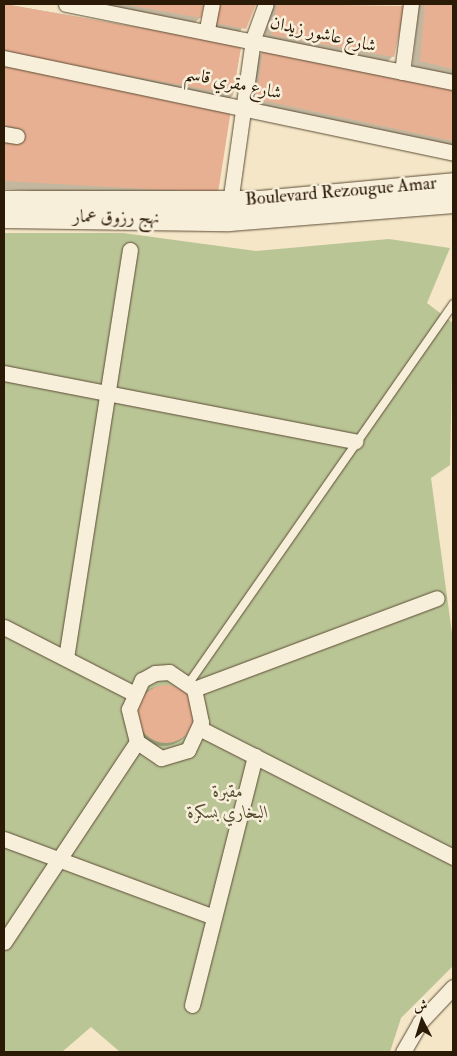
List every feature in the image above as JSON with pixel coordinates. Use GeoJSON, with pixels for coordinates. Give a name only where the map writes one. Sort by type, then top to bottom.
{"type":"FeatureCollection","features":[{"type":"Feature","properties":{"kind":"main road","name":"Boulevard Rezougue Amar"},"geometry":{"type":"LineString","coordinates":[[229,211],[453,183]]}},
{"type":"Feature","properties":{"kind":"main road","name":"نهج رزوق عمار"},"geometry":{"type":"LineString","coordinates":[[4,201],[229,211]]}},
{"type":"Feature","properties":{"kind":"main road","name":"Boulevard Rezougue Amar"},"geometry":{"type":"LineString","coordinates":[[229,211],[431,208],[453,202]]}},
{"type":"Feature","properties":{"kind":"main road","name":"نهج رزوق عمار"},"geometry":{"type":"LineString","coordinates":[[4,217],[229,211]]}},
{"type":"Feature","properties":{"kind":"street","name":"شارع عاشور زيدان"},"geometry":{"type":"LineString","coordinates":[[66,4],[207,29],[453,82]]}},
{"type":"Feature","properties":{"kind":"street"},"geometry":{"type":"LineString","coordinates":[[207,29],[212,4]]}},
{"type":"Feature","properties":{"kind":"street"},"geometry":{"type":"LineString","coordinates":[[229,211],[253,39],[266,4]]}},
{"type":"Feature","properties":{"kind":"street"},"geometry":{"type":"LineString","coordinates":[[402,72],[411,4]]}},
{"type":"Feature","properties":{"kind":"street","name":"شارع مقري قاسم"},"geometry":{"type":"LineString","coordinates":[[4,58],[244,105],[453,153]]}},
{"type":"Feature","properties":{"kind":"street"},"geometry":{"type":"LineString","coordinates":[[66,658],[130,250]]}},
{"type":"Feature","properties":{"kind":"street"},"geometry":{"type":"LineString","coordinates":[[4,373],[355,441]]}},
{"type":"Feature","properties":{"kind":"street"},"geometry":{"type":"LineString","coordinates":[[191,686],[437,598]]}},
{"type":"Feature","properties":{"kind":"street"},"geometry":{"type":"LineString","coordinates":[[4,626],[133,693]]}},
{"type":"Feature","properties":{"kind":"street"},"geometry":{"type":"LineString","coordinates":[[169,672],[191,686],[200,704],[200,728],[188,750],[175,757],[161,758],[137,742],[129,709],[133,693],[155,673],[169,672]]}},
{"type":"Feature","properties":{"kind":"street"},"geometry":{"type":"LineString","coordinates":[[200,728],[453,857]]}},
{"type":"Feature","properties":{"kind":"street"},"geometry":{"type":"LineString","coordinates":[[4,942],[137,742]]}},
{"type":"Feature","properties":{"kind":"street"},"geometry":{"type":"LineString","coordinates":[[192,1005],[256,756]]}},
{"type":"Feature","properties":{"kind":"street"},"geometry":{"type":"LineString","coordinates":[[4,838],[214,917]]}},
{"type":"Feature","properties":{"kind":"street"},"geometry":{"type":"LineString","coordinates":[[403,1052],[420,1022],[453,987]]}},
{"type":"Feature","properties":{"kind":"lane"},"geometry":{"type":"LineString","coordinates":[[191,686],[355,441],[453,304]]}},
{"type":"Feature","properties":{"kind":"green space","name":"مقبرة البخاري بسكرة"},"geometry":{"type":"Polygon","coordinates":[[[4,233],[123,233],[256,251],[389,239],[450,248],[427,303],[453,323],[450,465],[431,478],[453,641],[453,966],[401,1018],[390,1052],[120,1052],[91,1027],[62,1052],[4,1052],[4,233]]]}},
{"type":"Feature","properties":{"kind":"building"},"geometry":{"type":"Polygon","coordinates":[[[4,4],[241,46],[233,94],[4,54],[4,4]]]}},
{"type":"Feature","properties":{"kind":"building"},"geometry":{"type":"Polygon","coordinates":[[[123,4],[204,4],[201,18],[123,4]]]}},
{"type":"Feature","properties":{"kind":"building"},"geometry":{"type":"Polygon","coordinates":[[[219,4],[256,4],[246,29],[215,23],[219,4]]]}},
{"type":"Feature","properties":{"kind":"building"},"geometry":{"type":"Polygon","coordinates":[[[277,4],[405,6],[394,57],[271,35],[277,4]]]}},
{"type":"Feature","properties":{"kind":"building"},"geometry":{"type":"Polygon","coordinates":[[[425,4],[453,4],[453,69],[420,61],[425,4]]]}},
{"type":"Feature","properties":{"kind":"building"},"geometry":{"type":"Polygon","coordinates":[[[263,49],[453,84],[453,141],[256,99],[263,49]]]}},
{"type":"Feature","properties":{"kind":"building"},"geometry":{"type":"Polygon","coordinates":[[[4,66],[231,110],[218,193],[4,181],[4,139],[23,142],[25,130],[4,126],[4,66]]]}},
{"type":"Feature","properties":{"kind":"building"},"geometry":{"type":"Polygon","coordinates":[[[160,685],[172,685],[187,693],[195,708],[195,720],[187,735],[172,743],[160,743],[145,735],[137,720],[137,708],[145,693],[160,685]]]}}]}
